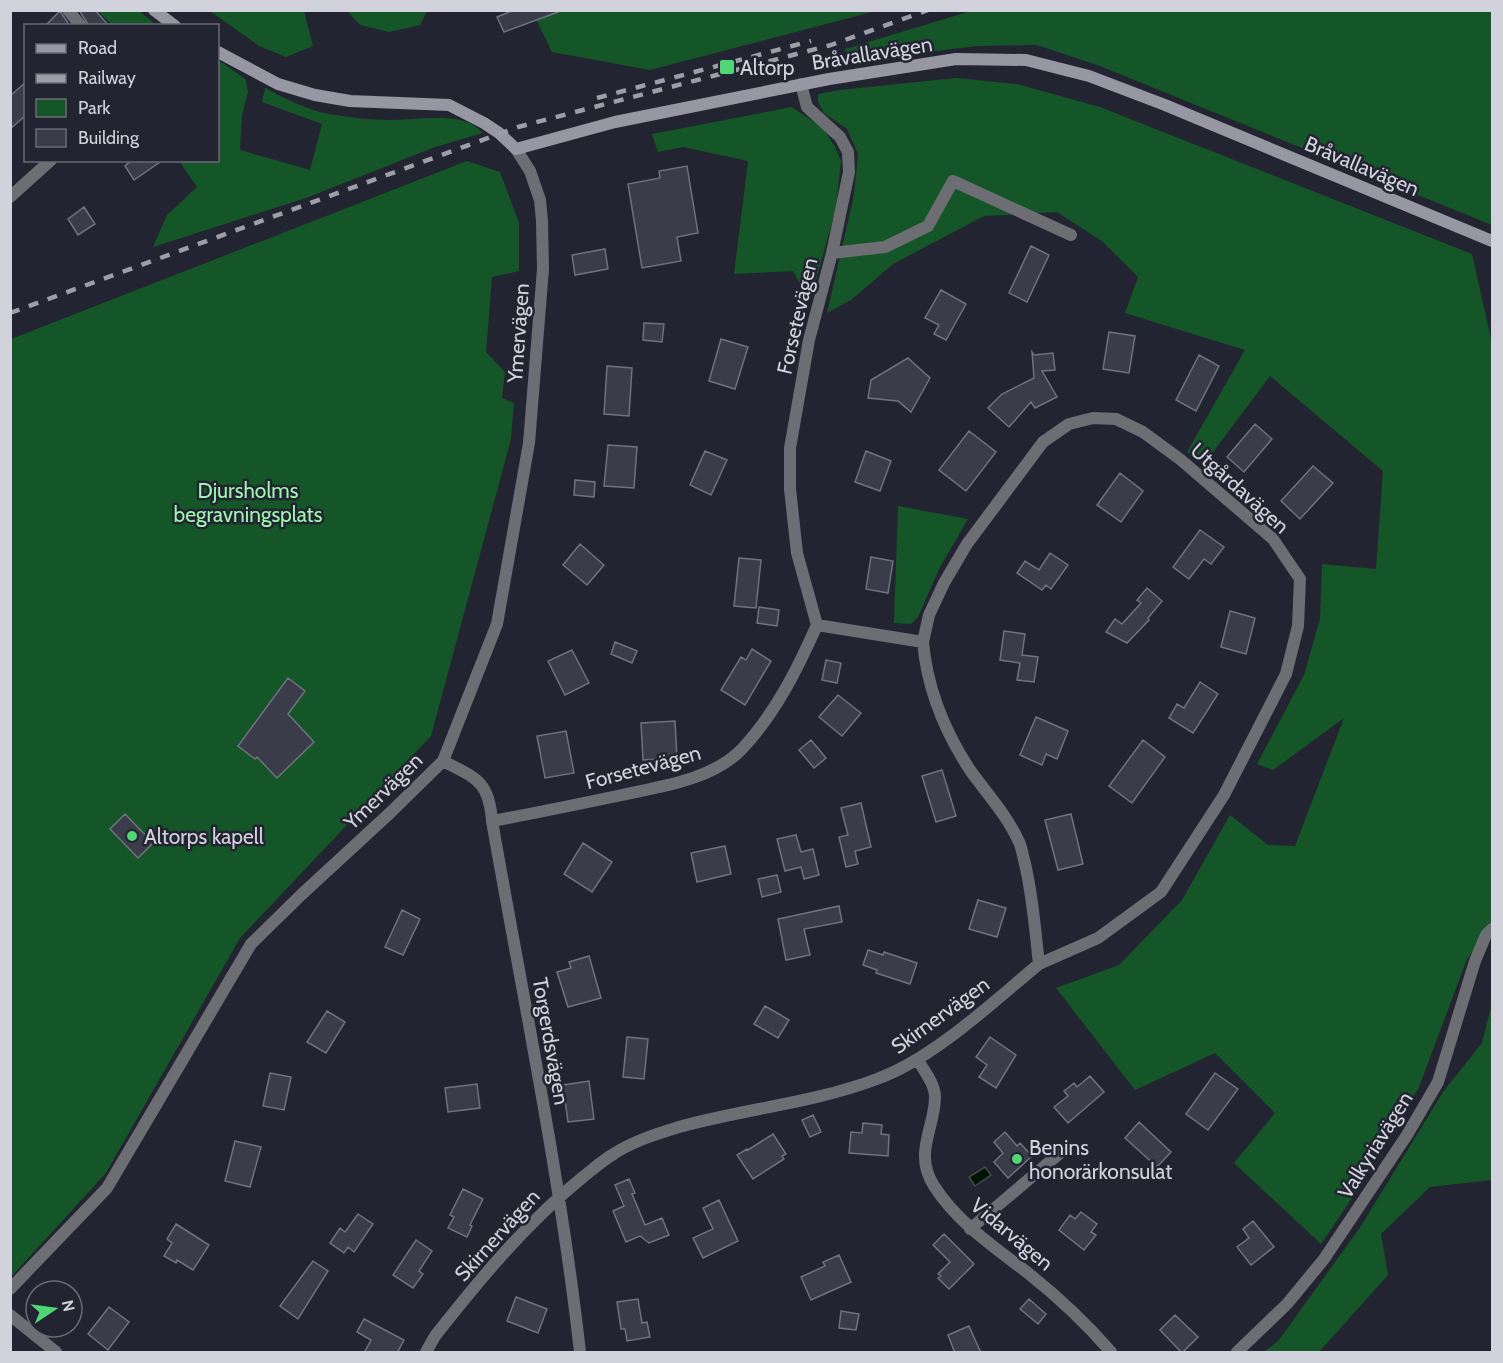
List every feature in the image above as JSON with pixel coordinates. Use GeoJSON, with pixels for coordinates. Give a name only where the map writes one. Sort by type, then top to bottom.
{"type":"FeatureCollection","features":[{"type":"Feature","properties":{"kind":"street"},"geometry":{"type":"LineString","coordinates":[[68,10],[79,24]]}},
{"type":"Feature","properties":{"kind":"street"},"geometry":{"type":"LineString","coordinates":[[154,10],[172,24]]}},
{"type":"Feature","properties":{"kind":"street"},"geometry":{"type":"LineString","coordinates":[[219,53],[278,84],[315,95],[350,101],[449,105],[500,133],[516,148]]}},
{"type":"Feature","properties":{"kind":"street","name":"Bråvallavägen"},"geometry":{"type":"LineString","coordinates":[[516,148],[615,122],[801,84],[956,59],[1026,60],[1089,76],[1166,105],[1492,241]]}},
{"type":"Feature","properties":{"kind":"street","name":"Forsetevägen"},"geometry":{"type":"LineString","coordinates":[[492,821],[671,784],[704,774],[724,763],[740,750],[779,702],[817,625],[797,553],[790,489],[789,448],[809,340],[832,253],[849,172],[848,152],[840,137],[807,107],[801,84]]}},
{"type":"Feature","properties":{"kind":"street","name":"Ymervägen"},"geometry":{"type":"LineString","coordinates":[[10,1289],[107,1188],[251,944],[443,761],[497,624],[529,443],[543,269],[542,220],[540,200],[530,171],[516,148]]}},
{"type":"Feature","properties":{"kind":"street"},"geometry":{"type":"LineString","coordinates":[[10,197],[49,162]]}},
{"type":"Feature","properties":{"kind":"street","name":"Forsetevägen"},"geometry":{"type":"LineString","coordinates":[[832,253],[885,247],[928,226],[953,181],[1071,235]]}},
{"type":"Feature","properties":{"kind":"street","name":"Utgårdavägen"},"geometry":{"type":"LineString","coordinates":[[924,642],[929,615],[944,583],[967,544],[1042,442],[1069,424],[1093,418],[1116,420],[1143,432],[1180,460],[1273,539],[1300,579],[1298,626],[1286,674],[1224,795],[1161,892],[1098,938],[1039,964]]}},
{"type":"Feature","properties":{"kind":"street"},"geometry":{"type":"LineString","coordinates":[[817,625],[924,642],[925,661],[932,691],[949,732],[970,770],[997,804],[1020,843],[1031,889],[1039,964]]}},
{"type":"Feature","properties":{"kind":"street","name":"Torgerdsvägen"},"geometry":{"type":"LineString","coordinates":[[443,761],[473,776],[483,788],[490,802],[559,1197],[580,1353]]}},
{"type":"Feature","properties":{"kind":"street","name":"Valkyriavägen"},"geometry":{"type":"LineString","coordinates":[[1237,1353],[1287,1304],[1324,1259],[1407,1135],[1437,1082],[1475,961],[1486,935],[1492,929]]}},
{"type":"Feature","properties":{"kind":"street","name":"Skirnervägen"},"geometry":{"type":"LineString","coordinates":[[426,1353],[435,1336],[509,1246],[559,1197],[612,1154],[656,1134],[705,1120],[842,1090],[878,1079],[918,1060],[1039,964]]}},
{"type":"Feature","properties":{"kind":"street","name":"Vidarvägen"},"geometry":{"type":"LineString","coordinates":[[918,1060],[932,1085],[935,1096],[925,1143],[925,1161],[933,1185],[970,1229],[1064,1304],[1111,1353]]}},
{"type":"Feature","properties":{"kind":"street"},"geometry":{"type":"LineString","coordinates":[[970,1229],[1066,1148]]}},
{"type":"Feature","properties":{"kind":"street"},"geometry":{"type":"LineString","coordinates":[[10,1315],[56,1353]]}},
{"type":"Feature","properties":{"kind":"green space"},"geometry":{"type":"Polygon","coordinates":[[[98,11],[139,11],[153,22],[151,24],[111,24],[98,11]]]}},
{"type":"Feature","properties":{"kind":"green space"},"geometry":{"type":"Polygon","coordinates":[[[210,11],[304,11],[313,46],[286,57],[259,46],[210,11]]]}},
{"type":"Feature","properties":{"kind":"green space"},"geometry":{"type":"Polygon","coordinates":[[[347,11],[427,11],[420,25],[389,32],[360,25],[347,11]]]}},
{"type":"Feature","properties":{"kind":"green space"},"geometry":{"type":"Polygon","coordinates":[[[532,11],[876,11],[650,70],[552,52],[532,11]]]}},
{"type":"Feature","properties":{"kind":"green space"},"geometry":{"type":"Polygon","coordinates":[[[971,11],[1492,11],[1492,225],[1100,66],[1037,45],[977,46],[848,62],[845,49],[971,11]]]}},
{"type":"Feature","properties":{"kind":"green space"},"geometry":{"type":"Polygon","coordinates":[[[219,62],[246,80],[248,92],[242,115],[240,150],[310,170],[322,124],[262,102],[265,88],[304,107],[329,114],[382,120],[451,119],[463,121],[483,133],[435,147],[306,198],[153,247],[167,215],[197,187],[180,162],[219,162],[219,62]]]}},
{"type":"Feature","properties":{"kind":"green space"},"geometry":{"type":"Polygon","coordinates":[[[956,78],[1017,84],[1100,107],[1472,254],[1492,343],[1492,928],[1467,959],[1419,1087],[1350,1201],[1321,1244],[1234,1163],[1275,1113],[1215,1053],[1135,1090],[1056,988],[1119,965],[1182,900],[1230,815],[1268,845],[1295,846],[1344,718],[1273,770],[1257,764],[1304,675],[1320,619],[1322,564],[1376,569],[1383,471],[1270,376],[1204,464],[1187,452],[1245,350],[1125,313],[1138,277],[1103,242],[1057,212],[984,216],[893,264],[851,300],[827,313],[854,195],[858,154],[847,129],[824,113],[818,102],[818,94],[956,78]]]}},
{"type":"Feature","properties":{"kind":"green space"},"geometry":{"type":"Polygon","coordinates":[[[792,107],[823,128],[841,161],[836,208],[810,302],[793,271],[734,274],[748,161],[683,147],[658,152],[652,134],[792,107]]]}},
{"type":"Feature","properties":{"kind":"green space","name":"Djursholms begravningsplats"},"geometry":{"type":"Polygon","coordinates":[[[467,161],[500,172],[519,223],[519,271],[492,277],[486,352],[505,372],[502,398],[514,403],[511,439],[431,736],[240,938],[106,1173],[11,1277],[11,339],[467,161]]]}},
{"type":"Feature","properties":{"kind":"green space"},"geometry":{"type":"Polygon","coordinates":[[[898,506],[968,519],[940,567],[918,617],[911,624],[894,623],[898,506]]]}},
{"type":"Feature","properties":{"kind":"green space"},"geometry":{"type":"Polygon","coordinates":[[[1492,1003],[1492,1180],[1430,1187],[1381,1234],[1388,1275],[1319,1352],[1264,1352],[1279,1340],[1361,1226],[1443,1092],[1482,1043],[1492,1003]]]}},
{"type":"Feature","properties":{"kind":"shaded area"},"geometry":{"type":"Polygon","coordinates":[[[985,1167],[991,1175],[975,1186],[969,1177],[985,1167]]]}},
{"type":"Feature","properties":{"kind":"building"},"geometry":{"type":"Polygon","coordinates":[[[79,10],[95,10],[107,24],[88,24],[79,10]]]}},
{"type":"Feature","properties":{"kind":"building"},"geometry":{"type":"Polygon","coordinates":[[[514,10],[557,10],[558,12],[504,32],[497,17],[514,10]]]}},
{"type":"Feature","properties":{"kind":"building"},"geometry":{"type":"Polygon","coordinates":[[[60,11],[69,24],[47,24],[60,11]]]}},
{"type":"Feature","properties":{"kind":"building"},"geometry":{"type":"Polygon","coordinates":[[[24,84],[24,117],[10,129],[10,96],[24,84]]]}},
{"type":"Feature","properties":{"kind":"building"},"geometry":{"type":"Polygon","coordinates":[[[130,162],[160,162],[134,180],[125,166],[130,162]]]}},
{"type":"Feature","properties":{"kind":"building"},"geometry":{"type":"Polygon","coordinates":[[[687,166],[698,233],[677,237],[681,261],[642,268],[628,184],[660,178],[659,171],[687,166]]]}},
{"type":"Feature","properties":{"kind":"building"},"geometry":{"type":"Polygon","coordinates":[[[84,207],[95,224],[78,235],[68,219],[84,207]]]}},
{"type":"Feature","properties":{"kind":"building"},"geometry":{"type":"Polygon","coordinates":[[[1031,246],[1049,255],[1027,302],[1009,293],[1031,246]]]}},
{"type":"Feature","properties":{"kind":"building"},"geometry":{"type":"Polygon","coordinates":[[[605,249],[608,269],[575,275],[572,255],[605,249]]]}},
{"type":"Feature","properties":{"kind":"building"},"geometry":{"type":"Polygon","coordinates":[[[941,290],[966,304],[946,340],[934,334],[939,325],[925,318],[941,290]]]}},
{"type":"Feature","properties":{"kind":"building"},"geometry":{"type":"Polygon","coordinates":[[[644,323],[664,324],[662,342],[643,340],[644,323]]]}},
{"type":"Feature","properties":{"kind":"building"},"geometry":{"type":"Polygon","coordinates":[[[1109,332],[1135,336],[1129,373],[1103,369],[1109,332]]]}},
{"type":"Feature","properties":{"kind":"building"},"geometry":{"type":"Polygon","coordinates":[[[721,339],[748,347],[735,389],[709,381],[721,339]]]}},
{"type":"Feature","properties":{"kind":"building"},"geometry":{"type":"Polygon","coordinates":[[[1032,352],[1034,355],[1053,353],[1055,370],[1042,371],[1057,397],[1035,408],[1031,402],[1009,427],[988,408],[1002,394],[1034,378],[1032,352]]]}},
{"type":"Feature","properties":{"kind":"building"},"geometry":{"type":"Polygon","coordinates":[[[1199,355],[1219,366],[1196,411],[1176,400],[1199,355]]]}},
{"type":"Feature","properties":{"kind":"building"},"geometry":{"type":"Polygon","coordinates":[[[908,358],[930,378],[911,412],[898,401],[868,398],[871,380],[908,358]]]}},
{"type":"Feature","properties":{"kind":"building"},"geometry":{"type":"Polygon","coordinates":[[[607,366],[632,368],[629,416],[604,414],[607,366]]]}},
{"type":"Feature","properties":{"kind":"building"},"geometry":{"type":"Polygon","coordinates":[[[1255,424],[1272,439],[1244,472],[1227,457],[1255,424]]]}},
{"type":"Feature","properties":{"kind":"building"},"geometry":{"type":"Polygon","coordinates":[[[969,431],[996,452],[966,491],[939,470],[969,431]]]}},
{"type":"Feature","properties":{"kind":"building"},"geometry":{"type":"Polygon","coordinates":[[[608,445],[637,447],[634,488],[604,486],[608,445]]]}},
{"type":"Feature","properties":{"kind":"building"},"geometry":{"type":"Polygon","coordinates":[[[705,451],[727,460],[711,495],[690,485],[705,451]]]}},
{"type":"Feature","properties":{"kind":"building"},"geometry":{"type":"Polygon","coordinates":[[[866,451],[891,461],[880,491],[855,482],[866,451]]]}},
{"type":"Feature","properties":{"kind":"building"},"geometry":{"type":"Polygon","coordinates":[[[1313,466],[1333,483],[1300,519],[1281,501],[1313,466]]]}},
{"type":"Feature","properties":{"kind":"building"},"geometry":{"type":"Polygon","coordinates":[[[1120,473],[1143,491],[1121,522],[1097,505],[1120,473]]]}},
{"type":"Feature","properties":{"kind":"building"},"geometry":{"type":"Polygon","coordinates":[[[575,480],[595,482],[594,497],[574,495],[575,480]]]}},
{"type":"Feature","properties":{"kind":"building"},"geometry":{"type":"Polygon","coordinates":[[[1200,530],[1224,547],[1211,564],[1204,559],[1189,579],[1173,567],[1200,530]]]}},
{"type":"Feature","properties":{"kind":"building"},"geometry":{"type":"Polygon","coordinates":[[[580,544],[604,565],[587,585],[563,565],[580,544]]]}},
{"type":"Feature","properties":{"kind":"building"},"geometry":{"type":"Polygon","coordinates":[[[1050,553],[1068,565],[1051,589],[1046,585],[1042,590],[1017,573],[1025,561],[1039,570],[1050,553]]]}},
{"type":"Feature","properties":{"kind":"building"},"geometry":{"type":"Polygon","coordinates":[[[871,557],[893,561],[888,593],[866,589],[871,557]]]}},
{"type":"Feature","properties":{"kind":"building"},"geometry":{"type":"Polygon","coordinates":[[[739,558],[761,560],[756,608],[734,606],[739,558]]]}},
{"type":"Feature","properties":{"kind":"building"},"geometry":{"type":"Polygon","coordinates":[[[1147,588],[1162,601],[1148,618],[1149,620],[1127,643],[1106,632],[1115,619],[1122,624],[1141,603],[1137,600],[1147,588]]]}},
{"type":"Feature","properties":{"kind":"building"},"geometry":{"type":"Polygon","coordinates":[[[759,607],[779,610],[777,626],[757,623],[759,607]]]}},
{"type":"Feature","properties":{"kind":"building"},"geometry":{"type":"Polygon","coordinates":[[[1230,611],[1255,618],[1246,654],[1221,647],[1230,611]]]}},
{"type":"Feature","properties":{"kind":"building"},"geometry":{"type":"Polygon","coordinates":[[[1004,631],[1025,634],[1022,655],[1038,657],[1034,682],[1017,680],[1020,663],[1000,660],[1004,631]]]}},
{"type":"Feature","properties":{"kind":"building"},"geometry":{"type":"Polygon","coordinates":[[[615,642],[637,651],[632,663],[611,654],[615,642]]]}},
{"type":"Feature","properties":{"kind":"building"},"geometry":{"type":"Polygon","coordinates":[[[752,649],[771,661],[745,705],[721,690],[741,657],[746,660],[752,649]]]}},
{"type":"Feature","properties":{"kind":"building"},"geometry":{"type":"Polygon","coordinates":[[[572,650],[589,683],[565,695],[548,661],[572,650]]]}},
{"type":"Feature","properties":{"kind":"building"},"geometry":{"type":"Polygon","coordinates":[[[826,660],[841,663],[837,683],[822,680],[826,660]]]}},
{"type":"Feature","properties":{"kind":"building"},"geometry":{"type":"Polygon","coordinates":[[[288,678],[305,691],[288,714],[314,742],[277,778],[257,757],[255,759],[238,746],[288,678]]]}},
{"type":"Feature","properties":{"kind":"building"},"geometry":{"type":"Polygon","coordinates":[[[1200,682],[1218,694],[1193,733],[1169,718],[1177,704],[1184,708],[1200,682]]]}},
{"type":"Feature","properties":{"kind":"building"},"geometry":{"type":"Polygon","coordinates":[[[838,695],[861,713],[842,736],[819,717],[838,695]]]}},
{"type":"Feature","properties":{"kind":"building"},"geometry":{"type":"Polygon","coordinates":[[[1036,717],[1068,731],[1057,759],[1046,754],[1042,765],[1020,755],[1036,717]]]}},
{"type":"Feature","properties":{"kind":"building"},"geometry":{"type":"Polygon","coordinates":[[[675,721],[677,758],[643,760],[641,723],[675,721]]]}},
{"type":"Feature","properties":{"kind":"building"},"geometry":{"type":"Polygon","coordinates":[[[566,731],[574,773],[545,778],[537,736],[566,731]]]}},
{"type":"Feature","properties":{"kind":"building"},"geometry":{"type":"Polygon","coordinates":[[[811,740],[826,758],[814,768],[799,750],[811,740]]]}},
{"type":"Feature","properties":{"kind":"building"},"geometry":{"type":"Polygon","coordinates":[[[1143,740],[1165,757],[1132,803],[1109,786],[1143,740]]]}},
{"type":"Feature","properties":{"kind":"building"},"geometry":{"type":"Polygon","coordinates":[[[942,770],[956,816],[936,822],[922,776],[942,770]]]}},
{"type":"Feature","properties":{"kind":"building"},"geometry":{"type":"Polygon","coordinates":[[[861,803],[871,847],[855,851],[858,864],[846,867],[839,837],[848,835],[841,808],[861,803]]]}},
{"type":"Feature","properties":{"kind":"building","name":"Altorps kapell"},"geometry":{"type":"Polygon","coordinates":[[[125,814],[153,843],[138,858],[110,829],[125,814]]]}},
{"type":"Feature","properties":{"kind":"building"},"geometry":{"type":"Polygon","coordinates":[[[1071,814],[1083,864],[1058,870],[1045,820],[1071,814]]]}},
{"type":"Feature","properties":{"kind":"building"},"geometry":{"type":"Polygon","coordinates":[[[796,835],[801,852],[813,849],[819,875],[804,879],[801,867],[785,871],[777,839],[796,835]]]}},
{"type":"Feature","properties":{"kind":"building"},"geometry":{"type":"Polygon","coordinates":[[[583,843],[612,862],[592,892],[564,874],[583,843]]]}},
{"type":"Feature","properties":{"kind":"building"},"geometry":{"type":"Polygon","coordinates":[[[725,846],[731,874],[697,882],[691,853],[725,846]]]}},
{"type":"Feature","properties":{"kind":"building"},"geometry":{"type":"Polygon","coordinates":[[[777,875],[781,892],[762,897],[758,879],[777,875]]]}},
{"type":"Feature","properties":{"kind":"building"},"geometry":{"type":"Polygon","coordinates":[[[978,900],[1006,908],[997,937],[969,929],[978,900]]]}},
{"type":"Feature","properties":{"kind":"building"},"geometry":{"type":"Polygon","coordinates":[[[839,906],[842,922],[804,929],[810,955],[786,960],[778,919],[839,906]]]}},
{"type":"Feature","properties":{"kind":"building"},"geometry":{"type":"Polygon","coordinates":[[[402,910],[420,919],[403,955],[385,947],[402,910]]]}},
{"type":"Feature","properties":{"kind":"building"},"geometry":{"type":"Polygon","coordinates":[[[868,950],[883,955],[884,952],[917,963],[910,984],[876,973],[877,970],[863,965],[868,950]]]}},
{"type":"Feature","properties":{"kind":"building"},"geometry":{"type":"Polygon","coordinates":[[[589,956],[601,998],[568,1007],[557,972],[571,968],[569,962],[589,956]]]}},
{"type":"Feature","properties":{"kind":"building"},"geometry":{"type":"Polygon","coordinates":[[[765,1006],[789,1020],[778,1038],[754,1024],[765,1006]]]}},
{"type":"Feature","properties":{"kind":"building"},"geometry":{"type":"Polygon","coordinates":[[[327,1011],[345,1022],[326,1053],[307,1042],[327,1011]]]}},
{"type":"Feature","properties":{"kind":"building"},"geometry":{"type":"Polygon","coordinates":[[[627,1037],[648,1039],[644,1079],[623,1077],[627,1037]]]}},
{"type":"Feature","properties":{"kind":"building"},"geometry":{"type":"Polygon","coordinates":[[[990,1037],[1016,1055],[996,1088],[979,1077],[987,1065],[976,1057],[990,1037]]]}},
{"type":"Feature","properties":{"kind":"building"},"geometry":{"type":"Polygon","coordinates":[[[270,1073],[291,1077],[284,1110],[263,1106],[270,1073]]]}},
{"type":"Feature","properties":{"kind":"building"},"geometry":{"type":"Polygon","coordinates":[[[1215,1073],[1238,1089],[1208,1130],[1186,1114],[1215,1073]]]}},
{"type":"Feature","properties":{"kind":"building"},"geometry":{"type":"Polygon","coordinates":[[[1090,1076],[1104,1092],[1068,1123],[1054,1107],[1068,1096],[1064,1091],[1074,1083],[1077,1087],[1090,1076]]]}},
{"type":"Feature","properties":{"kind":"building"},"geometry":{"type":"Polygon","coordinates":[[[589,1081],[594,1119],[568,1122],[563,1085],[589,1081]]]}},
{"type":"Feature","properties":{"kind":"building"},"geometry":{"type":"Polygon","coordinates":[[[477,1084],[480,1108],[448,1112],[445,1088],[477,1084]]]}},
{"type":"Feature","properties":{"kind":"building"},"geometry":{"type":"Polygon","coordinates":[[[813,1115],[821,1132],[810,1137],[802,1120],[813,1115]]]}},
{"type":"Feature","properties":{"kind":"building"},"geometry":{"type":"Polygon","coordinates":[[[1139,1122],[1171,1152],[1157,1167],[1125,1138],[1139,1122]]]}},
{"type":"Feature","properties":{"kind":"building"},"geometry":{"type":"Polygon","coordinates":[[[863,1123],[882,1125],[881,1134],[889,1135],[888,1156],[849,1153],[851,1132],[862,1133],[863,1123]]]}},
{"type":"Feature","properties":{"kind":"building"},"geometry":{"type":"Polygon","coordinates":[[[1005,1132],[1017,1146],[1020,1143],[1032,1156],[1008,1178],[994,1162],[1003,1153],[994,1142],[1005,1132]]]}},
{"type":"Feature","properties":{"kind":"building"},"geometry":{"type":"Polygon","coordinates":[[[773,1134],[786,1154],[782,1156],[784,1159],[753,1179],[737,1155],[773,1134]]]}},
{"type":"Feature","properties":{"kind":"building"},"geometry":{"type":"Polygon","coordinates":[[[235,1141],[261,1147],[250,1187],[225,1181],[235,1141]]]}},
{"type":"Feature","properties":{"kind":"building"},"geometry":{"type":"Polygon","coordinates":[[[629,1179],[635,1193],[632,1194],[645,1225],[662,1218],[669,1235],[649,1243],[640,1236],[626,1242],[613,1211],[624,1206],[615,1185],[629,1179]]]}},
{"type":"Feature","properties":{"kind":"building"},"geometry":{"type":"Polygon","coordinates":[[[463,1189],[483,1199],[470,1225],[472,1226],[467,1237],[448,1228],[454,1217],[450,1215],[463,1189]]]}},
{"type":"Feature","properties":{"kind":"building"},"geometry":{"type":"Polygon","coordinates":[[[719,1200],[738,1241],[703,1258],[693,1238],[713,1229],[703,1208],[719,1200]]]}},
{"type":"Feature","properties":{"kind":"building"},"geometry":{"type":"Polygon","coordinates":[[[1081,1212],[1097,1224],[1091,1232],[1096,1235],[1084,1250],[1059,1230],[1070,1215],[1075,1219],[1081,1212]]]}},
{"type":"Feature","properties":{"kind":"building"},"geometry":{"type":"Polygon","coordinates":[[[358,1214],[373,1224],[354,1252],[348,1247],[344,1253],[330,1243],[340,1228],[345,1232],[358,1214]]]}},
{"type":"Feature","properties":{"kind":"building"},"geometry":{"type":"Polygon","coordinates":[[[1253,1221],[1274,1247],[1251,1265],[1237,1247],[1249,1238],[1243,1229],[1253,1221]]]}},
{"type":"Feature","properties":{"kind":"building"},"geometry":{"type":"Polygon","coordinates":[[[176,1224],[209,1245],[193,1270],[177,1260],[176,1263],[164,1256],[172,1243],[167,1239],[176,1224]]]}},
{"type":"Feature","properties":{"kind":"building"},"geometry":{"type":"Polygon","coordinates":[[[944,1234],[974,1264],[949,1289],[938,1278],[941,1276],[938,1274],[950,1262],[933,1245],[944,1234]]]}},
{"type":"Feature","properties":{"kind":"building"},"geometry":{"type":"Polygon","coordinates":[[[416,1240],[432,1251],[419,1271],[423,1274],[413,1288],[393,1275],[416,1240]]]}},
{"type":"Feature","properties":{"kind":"building"},"geometry":{"type":"Polygon","coordinates":[[[839,1255],[851,1282],[811,1300],[801,1277],[825,1266],[823,1262],[839,1255]]]}},
{"type":"Feature","properties":{"kind":"building"},"geometry":{"type":"Polygon","coordinates":[[[313,1261],[328,1271],[298,1319],[280,1306],[313,1261]]]}},
{"type":"Feature","properties":{"kind":"building"},"geometry":{"type":"Polygon","coordinates":[[[516,1297],[547,1309],[538,1333],[507,1321],[516,1297]]]}},
{"type":"Feature","properties":{"kind":"building"},"geometry":{"type":"Polygon","coordinates":[[[638,1299],[642,1323],[647,1322],[650,1337],[627,1341],[625,1329],[621,1329],[617,1302],[638,1299]]]}},
{"type":"Feature","properties":{"kind":"building"},"geometry":{"type":"Polygon","coordinates":[[[1029,1299],[1046,1314],[1038,1324],[1020,1309],[1029,1299]]]}},
{"type":"Feature","properties":{"kind":"building"},"geometry":{"type":"Polygon","coordinates":[[[109,1307],[129,1322],[108,1350],[88,1334],[109,1307]]]}},
{"type":"Feature","properties":{"kind":"building"},"geometry":{"type":"Polygon","coordinates":[[[841,1311],[859,1314],[856,1330],[839,1328],[841,1311]]]}},
{"type":"Feature","properties":{"kind":"building"},"geometry":{"type":"Polygon","coordinates":[[[1175,1315],[1198,1337],[1182,1353],[1160,1330],[1175,1315]]]}},
{"type":"Feature","properties":{"kind":"building"},"geometry":{"type":"Polygon","coordinates":[[[364,1319],[404,1340],[397,1353],[364,1353],[371,1340],[357,1332],[364,1319]]]}},
{"type":"Feature","properties":{"kind":"building"},"geometry":{"type":"Polygon","coordinates":[[[969,1326],[981,1353],[955,1353],[948,1335],[969,1326]]]}},
{"type":"Feature","properties":{"kind":"railway"},"geometry":{"type":"LineString","coordinates":[[10,313],[518,127],[831,45],[928,10]]}},
{"type":"Feature","properties":{"kind":"railway"},"geometry":{"type":"LineString","coordinates":[[597,98],[811,41]]}},
{"type":"Feature","properties":{"kind":"place","name":"Altorp"},"geometry":{"type":"Point","coordinates":[727,67]}},
{"type":"Feature","properties":{"kind":"place","name":"Altorps kapell"},"geometry":{"type":"Point","coordinates":[132,836]}},
{"type":"Feature","properties":{"kind":"place","name":"Benins honorärkonsulat"},"geometry":{"type":"Point","coordinates":[1017,1159]}}]}
